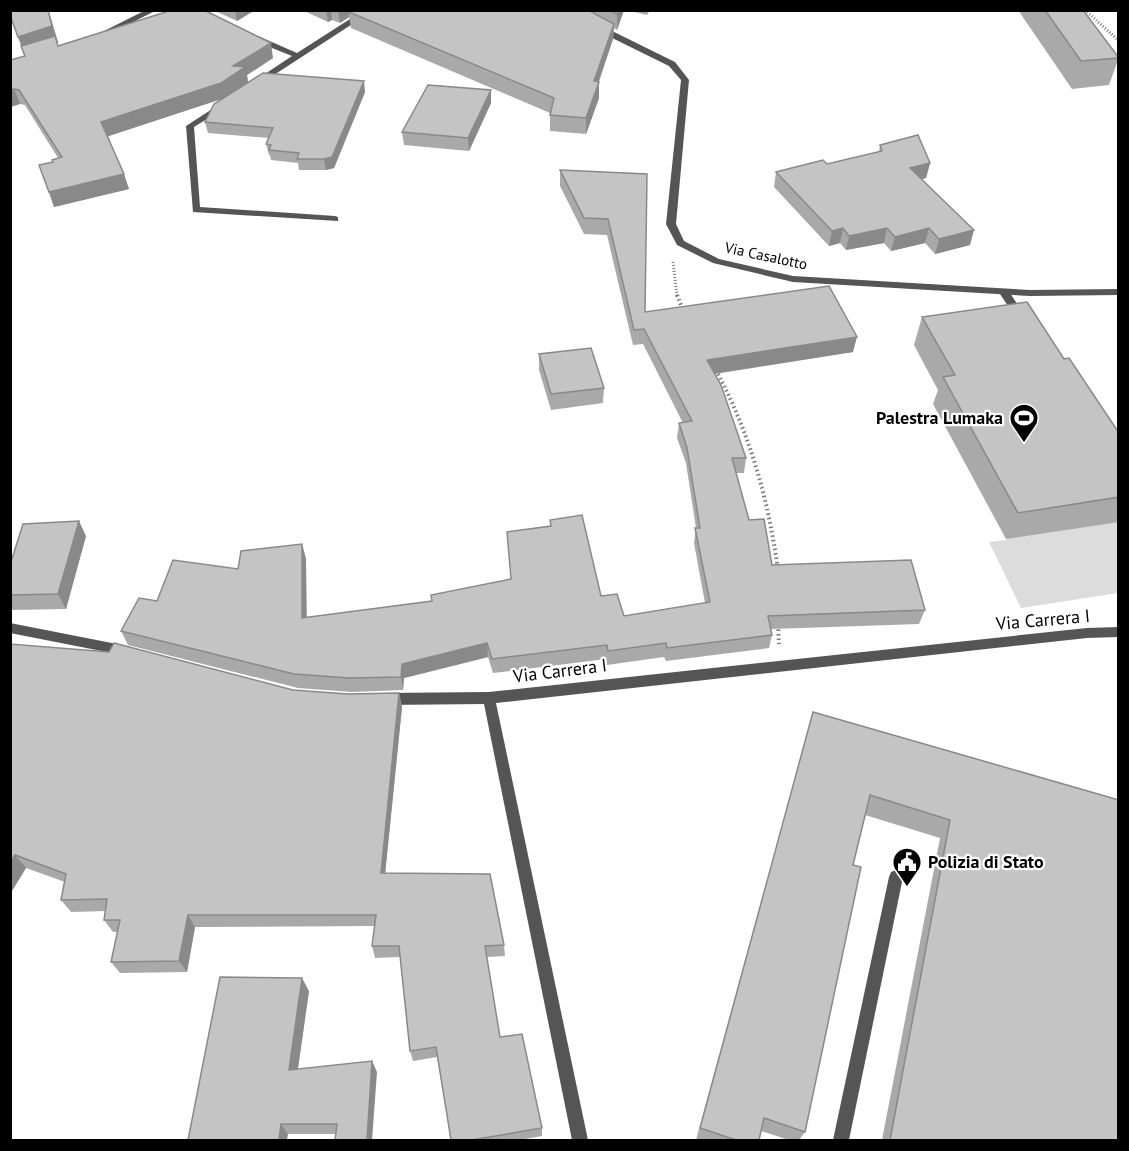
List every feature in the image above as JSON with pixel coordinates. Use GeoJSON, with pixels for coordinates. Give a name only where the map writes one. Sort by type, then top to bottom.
{"type":"FeatureCollection","features":[{"type":"Feature","properties":{"kind":"street"},"geometry":{"type":"LineString","coordinates":[[101,34],[153,10]]}},
{"type":"Feature","properties":{"kind":"street"},"geometry":{"type":"LineString","coordinates":[[249,88],[370,10]]}},
{"type":"Feature","properties":{"kind":"street"},"geometry":{"type":"LineString","coordinates":[[593,25],[672,64],[685,80],[671,224],[680,243]]}},
{"type":"Feature","properties":{"kind":"street"},"geometry":{"type":"LineString","coordinates":[[246,33],[298,56]]}},
{"type":"Feature","properties":{"kind":"street"},"geometry":{"type":"LineString","coordinates":[[229,100],[190,126],[196,210],[335,219]]}},
{"type":"Feature","properties":{"kind":"street","name":"Via Casalotto"},"geometry":{"type":"LineString","coordinates":[[680,243],[716,261],[793,279],[1004,292],[1119,292]]}},
{"type":"Feature","properties":{"kind":"street"},"geometry":{"type":"LineString","coordinates":[[1004,292],[1025,324]]}},
{"type":"Feature","properties":{"kind":"street"},"geometry":{"type":"LineString","coordinates":[[10,628],[144,655]]}},
{"type":"Feature","properties":{"kind":"street","name":"Via Carrera I"},"geometry":{"type":"LineString","coordinates":[[375,699],[489,698],[781,664],[1087,633],[1119,632]]}},
{"type":"Feature","properties":{"kind":"street"},"geometry":{"type":"LineString","coordinates":[[489,698],[580,1140]]}},
{"type":"Feature","properties":{"kind":"street"},"geometry":{"type":"LineString","coordinates":[[841,1140],[896,877]]}},
{"type":"Feature","properties":{"kind":"path"},"geometry":{"type":"LineString","coordinates":[[1085,10],[1119,40]]}},
{"type":"Feature","properties":{"kind":"path"},"geometry":{"type":"LineString","coordinates":[[680,243],[673,255],[678,301],[683,311]]}},
{"type":"Feature","properties":{"kind":"path"},"geometry":{"type":"LineString","coordinates":[[711,361],[748,436],[764,483],[778,573]]}},
{"type":"Feature","properties":{"kind":"path"},"geometry":{"type":"LineString","coordinates":[[778,622],[781,664]]}},
{"type":"Feature","properties":{"kind":"shaded area"},"geometry":{"type":"Polygon","coordinates":[[[1118,483],[1118,593],[1021,608],[989,542],[1006,540],[1118,483]]]}},
{"type":"Feature","properties":{"kind":"building"},"geometry":{"type":"Polygon","coordinates":[[[10,10],[48,10],[52,26],[18,37],[10,10]]]}},
{"type":"Feature","properties":{"kind":"building"},"geometry":{"type":"Polygon","coordinates":[[[172,10],[204,10],[271,43],[233,66],[245,67],[221,83],[101,122],[124,174],[49,192],[39,165],[62,157],[19,90],[10,90],[10,60],[25,56],[21,46],[55,36],[58,46],[172,10]]]}},
{"type":"Feature","properties":{"kind":"building"},"geometry":{"type":"Polygon","coordinates":[[[351,10],[588,10],[614,24],[594,81],[599,82],[586,118],[550,115],[554,98],[349,12],[351,10]]]}},
{"type":"Feature","properties":{"kind":"building"},"geometry":{"type":"Polygon","coordinates":[[[1045,10],[1083,10],[1119,58],[1081,61],[1045,10]]]}},
{"type":"Feature","properties":{"kind":"building"},"geometry":{"type":"Polygon","coordinates":[[[263,73],[364,81],[332,157],[297,159],[299,153],[269,150],[271,145],[266,144],[273,128],[205,122],[214,104],[263,73]]]}},
{"type":"Feature","properties":{"kind":"building"},"geometry":{"type":"Polygon","coordinates":[[[428,85],[491,90],[468,138],[402,132],[428,85]]]}},
{"type":"Feature","properties":{"kind":"building"},"geometry":{"type":"Polygon","coordinates":[[[918,135],[930,163],[910,168],[974,230],[939,239],[929,228],[895,237],[887,228],[849,236],[843,228],[832,231],[776,172],[823,160],[827,164],[882,151],[880,145],[918,135]]]}},
{"type":"Feature","properties":{"kind":"building"},"geometry":{"type":"Polygon","coordinates":[[[560,170],[647,174],[645,312],[829,286],[857,337],[707,360],[721,385],[746,458],[732,458],[749,520],[764,519],[772,565],[911,560],[925,610],[768,616],[772,635],[667,648],[666,643],[608,651],[607,645],[492,659],[487,643],[402,664],[401,677],[349,678],[294,674],[121,631],[139,598],[157,601],[173,560],[238,569],[241,551],[302,544],[302,618],[432,601],[431,595],[511,579],[507,532],[551,526],[550,520],[582,515],[601,596],[617,594],[624,616],[710,602],[695,528],[700,528],[687,448],[679,423],[692,421],[644,329],[634,330],[608,219],[584,218],[560,170]]]}},
{"type":"Feature","properties":{"kind":"building"},"geometry":{"type":"Polygon","coordinates":[[[1027,302],[1064,359],[1069,358],[1119,433],[1119,497],[1018,513],[943,377],[955,375],[922,317],[1027,302]]]}},
{"type":"Feature","properties":{"kind":"building"},"geometry":{"type":"Polygon","coordinates":[[[591,348],[604,388],[551,394],[539,354],[591,348]]]}},
{"type":"Feature","properties":{"kind":"building"},"geometry":{"type":"Polygon","coordinates":[[[79,521],[58,594],[10,595],[10,565],[23,524],[79,521]]]}},
{"type":"Feature","properties":{"kind":"building"},"geometry":{"type":"Polygon","coordinates":[[[114,643],[293,690],[348,694],[399,693],[381,873],[490,874],[504,945],[485,946],[500,1037],[522,1034],[542,1128],[472,1140],[451,1140],[436,1047],[410,1051],[399,946],[372,946],[376,915],[188,915],[179,961],[111,962],[120,920],[104,920],[107,899],[61,900],[66,874],[15,855],[10,863],[10,644],[109,652],[114,643]]]}},
{"type":"Feature","properties":{"kind":"building"},"geometry":{"type":"Polygon","coordinates":[[[813,712],[1119,800],[1119,1140],[890,1140],[950,820],[870,795],[853,865],[861,867],[805,1132],[764,1118],[759,1140],[736,1140],[700,1128],[813,712]]]}},
{"type":"Feature","properties":{"kind":"building"},"geometry":{"type":"Polygon","coordinates":[[[220,977],[302,978],[289,1070],[372,1061],[367,1140],[335,1140],[337,1124],[281,1124],[279,1140],[188,1140],[220,977]]]}},
{"type":"Feature","properties":{"kind":"place","name":"Palestra Lumaka"},"geometry":{"type":"Point","coordinates":[1024,444]}},
{"type":"Feature","properties":{"kind":"place","name":"Polizia di Stato"},"geometry":{"type":"Point","coordinates":[907,888]}}]}
